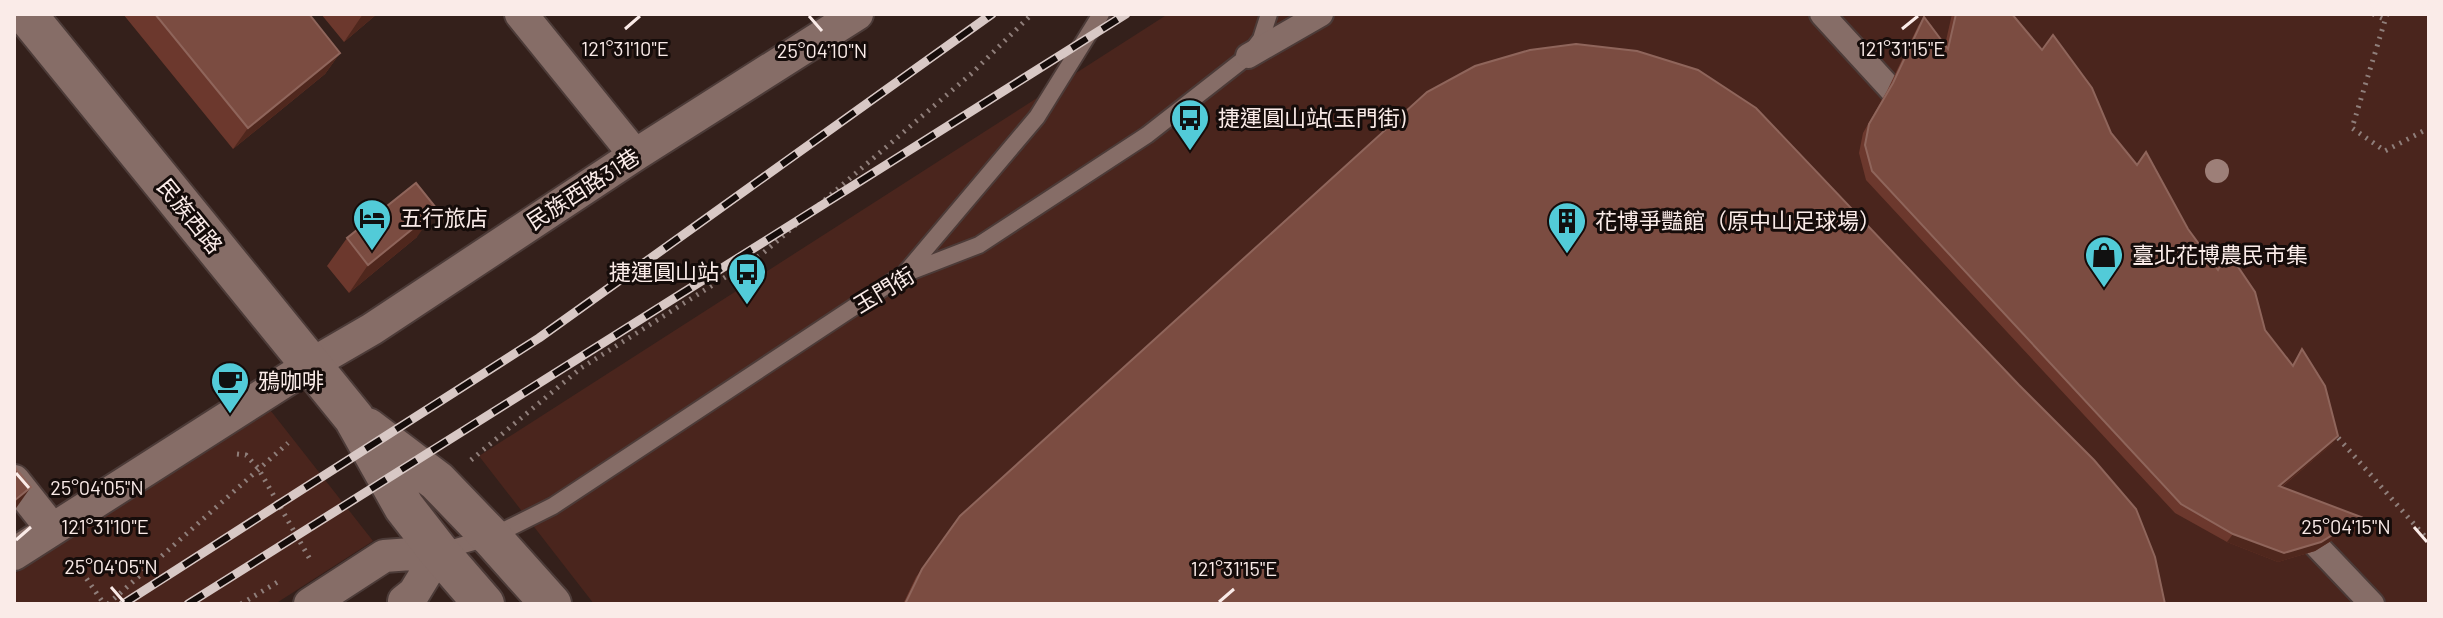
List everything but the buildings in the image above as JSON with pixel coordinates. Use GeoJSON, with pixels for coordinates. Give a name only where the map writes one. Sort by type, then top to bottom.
{"type":"FeatureCollection","features":[{"type":"Feature","properties":{"kind":"street","name":"民族西路"},"geometry":{"type":"LineString","coordinates":[[26,14],[354,418],[404,507],[484,604]]}},
{"type":"Feature","properties":{"kind":"street"},"geometry":{"type":"LineString","coordinates":[[521,14],[635,155]]}},
{"type":"Feature","properties":{"kind":"street","name":"玉門街"},"geometry":{"type":"LineString","coordinates":[[1248,56],[1321,14]]}},
{"type":"Feature","properties":{"kind":"street"},"geometry":{"type":"LineString","coordinates":[[1822,14],[1929,131]]}},
{"type":"Feature","properties":{"kind":"street","name":"民族西路31巷"},"geometry":{"type":"LineString","coordinates":[[14,554],[310,365],[372,329],[837,19]]}},
{"type":"Feature","properties":{"kind":"street","name":"民族西路"},"geometry":{"type":"LineString","coordinates":[[354,418],[437,481],[551,604]]}},
{"type":"Feature","properties":{"kind":"street"},"geometry":{"type":"LineString","coordinates":[[14,481],[52,529]]}},
{"type":"Feature","properties":{"kind":"street"},"geometry":{"type":"LineString","coordinates":[[2285,512],[2372,604]]}},
{"type":"Feature","properties":{"kind":"street"},"geometry":{"type":"LineString","coordinates":[[402,603],[414,593],[439,552]]}},
{"type":"Feature","properties":{"kind":"street"},"geometry":{"type":"LineString","coordinates":[[310,604],[384,556],[439,552]]}},
{"type":"Feature","properties":{"kind":"lane"},"geometry":{"type":"LineString","coordinates":[[904,274],[1037,117],[1101,14]]}},
{"type":"Feature","properties":{"kind":"lane"},"geometry":{"type":"LineString","coordinates":[[1248,56],[1261,39],[1269,14]]}},
{"type":"Feature","properties":{"kind":"lane","name":"玉門街"},"geometry":{"type":"LineString","coordinates":[[439,552],[491,537],[553,506],[904,274],[979,245],[1147,135],[1248,56]]}},
{"type":"Feature","properties":{"kind":"path"},"geometry":{"type":"LineString","coordinates":[[471,460],[581,368],[762,254],[971,74],[1032,14]]}},
{"type":"Feature","properties":{"kind":"path"},"geometry":{"type":"LineString","coordinates":[[2373,14],[2385,16],[2352,128],[2385,151],[2429,128]]}},
{"type":"Feature","properties":{"kind":"path"},"geometry":{"type":"LineString","coordinates":[[2323,421],[2429,541]]}},
{"type":"Feature","properties":{"kind":"path"},"geometry":{"type":"LineString","coordinates":[[72,558],[106,604],[288,443]]}},
{"type":"Feature","properties":{"kind":"path"},"geometry":{"type":"LineString","coordinates":[[235,453],[246,455],[258,468],[311,562]]}},
{"type":"Feature","properties":{"kind":"path"},"geometry":{"type":"LineString","coordinates":[[61,566],[85,550]]}},
{"type":"Feature","properties":{"kind":"shaded area"},"geometry":{"type":"Polygon","coordinates":[[[1168,14],[2429,14],[2429,604],[594,604],[479,456],[1168,14]]]}},
{"type":"Feature","properties":{"kind":"shaded area"},"geometry":{"type":"Polygon","coordinates":[[[267,406],[373,541],[275,604],[14,604],[14,574],[267,406]]]}},
{"type":"Feature","properties":{"kind":"railway"},"geometry":{"type":"LineString","coordinates":[[123,604],[539,338],[992,14]]}},
{"type":"Feature","properties":{"kind":"railway"},"geometry":{"type":"LineString","coordinates":[[188,604],[1126,14]]}},
{"type":"Feature","properties":{"kind":"place","name":"捷運圓山站(玉門街)"},"geometry":{"type":"Point","coordinates":[1190,152]}},
{"type":"Feature","properties":{"kind":"place","name":"五行旅店"},"geometry":{"type":"Point","coordinates":[372,252]}},
{"type":"Feature","properties":{"kind":"place","name":"花博爭豔館（原中山足球場）"},"geometry":{"type":"Point","coordinates":[1567,255]}},
{"type":"Feature","properties":{"kind":"place","name":"臺北花博農民市集"},"geometry":{"type":"Point","coordinates":[2104,289]}},
{"type":"Feature","properties":{"kind":"place","name":"捷運圓山站"},"geometry":{"type":"Point","coordinates":[747,306]}},
{"type":"Feature","properties":{"kind":"place","name":"鴉咖啡"},"geometry":{"type":"Point","coordinates":[230,415]}}]}
